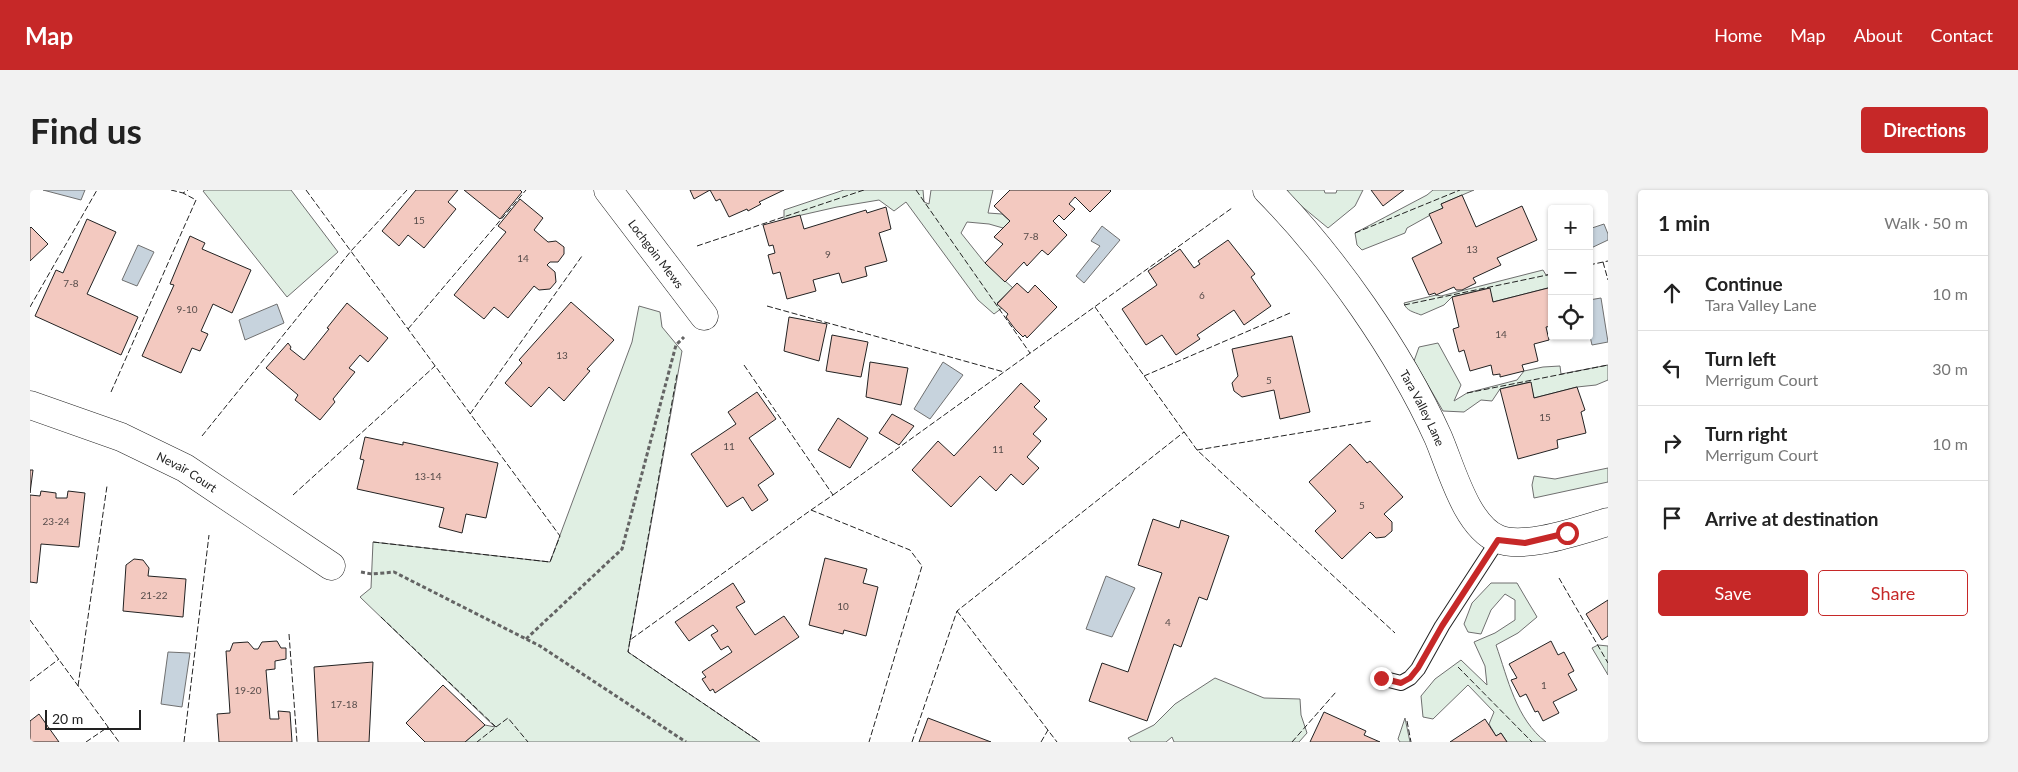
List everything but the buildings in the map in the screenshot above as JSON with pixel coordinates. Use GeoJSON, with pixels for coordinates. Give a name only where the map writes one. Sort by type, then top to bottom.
{"type":"FeatureCollection","features":[{"type":"Feature","properties":{"kind":"street","name":"Lochgoin Mews"},"geometry":{"type":"LineString","coordinates":[[608,190],[704,316]]}},
{"type":"Feature","properties":{"kind":"street","name":"Tara Valley Lane"},"geometry":{"type":"LineString","coordinates":[[1266,190],[1319,249],[1346,284],[1370,320],[1426,412],[1471,515],[1483,530],[1498,540]]}},
{"type":"Feature","properties":{"kind":"street","name":"Nevair Court"},"geometry":{"type":"LineString","coordinates":[[30,405],[122,437],[185,468],[331,566]]}},
{"type":"Feature","properties":{"kind":"street"},"geometry":{"type":"LineString","coordinates":[[1498,540],[1512,543],[1531,542],[1608,522]]}},
{"type":"Feature","properties":{"kind":"lane"},"geometry":{"type":"LineString","coordinates":[[1381,678],[1401,683],[1414,674],[1442,626],[1498,540]]}},
{"type":"Feature","properties":{"kind":"path"},"geometry":{"type":"LineString","coordinates":[[526,639],[622,549],[676,345],[704,316]]}},
{"type":"Feature","properties":{"kind":"path"},"geometry":{"type":"LineString","coordinates":[[331,566],[372,574],[394,572],[548,651],[686,742]]}},
{"type":"Feature","properties":{"kind":"green space"},"geometry":{"type":"Polygon","coordinates":[[[291,190],[338,252],[287,297],[203,191],[291,190]]]}},
{"type":"Feature","properties":{"kind":"green space"},"geometry":{"type":"Polygon","coordinates":[[[844,190],[923,190],[924,202],[929,204],[931,190],[993,190],[988,213],[1002,214],[1010,221],[1003,228],[989,224],[967,222],[961,233],[985,263],[1013,288],[997,303],[1002,308],[994,314],[978,300],[906,202],[894,211],[879,200],[784,219],[784,210],[844,190]]]}},
{"type":"Feature","properties":{"kind":"green space"},"geometry":{"type":"Polygon","coordinates":[[[1282,190],[1324,190],[1325,193],[1336,193],[1337,190],[1363,190],[1355,206],[1328,228],[1282,190]]]}},
{"type":"Feature","properties":{"kind":"green space"},"geometry":{"type":"Polygon","coordinates":[[[1433,190],[1474,190],[1441,204],[1443,208],[1407,228],[1405,233],[1362,250],[1357,245],[1355,233],[1433,190]]]}},
{"type":"Feature","properties":{"kind":"green space"},"geometry":{"type":"Polygon","coordinates":[[[1543,270],[1546,275],[1548,275],[1548,288],[1493,302],[1489,288],[1452,297],[1444,305],[1421,315],[1408,310],[1404,303],[1436,295],[1441,296],[1543,270]]]}},
{"type":"Feature","properties":{"kind":"green space"},"geometry":{"type":"Polygon","coordinates":[[[639,306],[660,312],[662,327],[682,351],[628,652],[760,742],[465,742],[485,725],[495,727],[360,597],[371,588],[373,542],[550,562],[632,342],[639,306]]]}},
{"type":"Feature","properties":{"kind":"green space"},"geometry":{"type":"Polygon","coordinates":[[[1438,343],[1461,385],[1454,401],[1467,393],[1517,380],[1524,371],[1543,367],[1560,366],[1561,374],[1608,365],[1608,380],[1596,385],[1577,387],[1534,398],[1530,382],[1500,389],[1492,401],[1481,400],[1464,412],[1443,411],[1414,361],[1419,347],[1438,343]]]}},
{"type":"Feature","properties":{"kind":"green space"},"geometry":{"type":"Polygon","coordinates":[[[1608,468],[1608,482],[1534,498],[1532,485],[1534,476],[1555,479],[1608,468]]]}},
{"type":"Feature","properties":{"kind":"green space"},"geometry":{"type":"Polygon","coordinates":[[[1491,583],[1517,583],[1537,617],[1518,633],[1496,645],[1509,685],[1520,710],[1527,722],[1546,742],[1507,742],[1501,733],[1496,736],[1489,724],[1494,712],[1468,685],[1433,719],[1423,717],[1421,696],[1435,679],[1461,660],[1487,685],[1485,666],[1474,642],[1495,633],[1515,620],[1515,600],[1505,594],[1491,610],[1481,634],[1468,632],[1464,624],[1472,603],[1491,583]]]}},
{"type":"Feature","properties":{"kind":"green space"},"geometry":{"type":"Polygon","coordinates":[[[1598,645],[1608,646],[1608,675],[1592,648],[1598,645]]]}},
{"type":"Feature","properties":{"kind":"green space"},"geometry":{"type":"Polygon","coordinates":[[[1215,678],[1264,698],[1300,699],[1301,715],[1307,733],[1299,742],[1174,742],[1172,737],[1166,742],[1131,742],[1128,738],[1154,725],[1175,704],[1215,678]]]}},
{"type":"Feature","properties":{"kind":"green space"},"geometry":{"type":"Polygon","coordinates":[[[1405,718],[1410,742],[1400,742],[1398,739],[1405,718]]]}},
{"type":"Feature","properties":{"kind":"shaded area"},"geometry":{"type":"Polygon","coordinates":[[[43,190],[85,190],[81,200],[43,190]]]}},
{"type":"Feature","properties":{"kind":"shaded area"},"geometry":{"type":"Polygon","coordinates":[[[1604,224],[1608,240],[1593,247],[1593,228],[1604,224]]]}},
{"type":"Feature","properties":{"kind":"shaded area"},"geometry":{"type":"Polygon","coordinates":[[[1102,226],[1120,240],[1084,283],[1076,276],[1100,246],[1091,241],[1102,226]]]}},
{"type":"Feature","properties":{"kind":"shaded area"},"geometry":{"type":"Polygon","coordinates":[[[138,245],[154,252],[137,286],[122,280],[138,245]]]}},
{"type":"Feature","properties":{"kind":"shaded area"},"geometry":{"type":"Polygon","coordinates":[[[1601,298],[1608,342],[1592,345],[1591,340],[1593,340],[1593,299],[1601,298]]]}},
{"type":"Feature","properties":{"kind":"shaded area"},"geometry":{"type":"Polygon","coordinates":[[[277,304],[284,323],[245,340],[239,320],[277,304]]]}},
{"type":"Feature","properties":{"kind":"shaded area"},"geometry":{"type":"Polygon","coordinates":[[[943,362],[963,375],[930,419],[914,409],[943,362]]]}},
{"type":"Feature","properties":{"kind":"shaded area"},"geometry":{"type":"Polygon","coordinates":[[[1106,576],[1135,588],[1112,637],[1086,629],[1106,576]]]}},
{"type":"Feature","properties":{"kind":"shaded area"},"geometry":{"type":"Polygon","coordinates":[[[168,652],[190,653],[182,707],[161,704],[168,652]]]}},
{"type":"Feature","properties":{"kind":"fence"},"geometry":{"type":"LineString","coordinates":[[30,307],[97,190]]}},
{"type":"Feature","properties":{"kind":"fence"},"geometry":{"type":"LineString","coordinates":[[171,190],[183,193]]}},
{"type":"Feature","properties":{"kind":"fence"},"geometry":{"type":"LineString","coordinates":[[111,392],[196,200],[183,193],[188,190]]}},
{"type":"Feature","properties":{"kind":"fence"},"geometry":{"type":"LineString","coordinates":[[306,190],[560,536],[550,562],[373,542]]}},
{"type":"Feature","properties":{"kind":"fence"},"geometry":{"type":"LineString","coordinates":[[202,436],[351,251],[407,190]]}},
{"type":"Feature","properties":{"kind":"fence"},"geometry":{"type":"LineString","coordinates":[[408,329],[526,190]]}},
{"type":"Feature","properties":{"kind":"fence"},"geometry":{"type":"LineString","coordinates":[[697,246],[864,190]]}},
{"type":"Feature","properties":{"kind":"fence"},"geometry":{"type":"LineString","coordinates":[[916,190],[1030,353]]}},
{"type":"Feature","properties":{"kind":"fence"},"geometry":{"type":"LineString","coordinates":[[1355,233],[1460,190]]}},
{"type":"Feature","properties":{"kind":"fence"},"geometry":{"type":"LineString","coordinates":[[833,495],[1232,208]]}},
{"type":"Feature","properties":{"kind":"fence"},"geometry":{"type":"LineString","coordinates":[[470,414],[582,256]]}},
{"type":"Feature","properties":{"kind":"fence"},"geometry":{"type":"LineString","coordinates":[[1593,264],[1608,261]]}},
{"type":"Feature","properties":{"kind":"fence"},"geometry":{"type":"LineString","coordinates":[[1603,262],[1608,280]]}},
{"type":"Feature","properties":{"kind":"fence"},"geometry":{"type":"LineString","coordinates":[[1404,305],[1548,275]]}},
{"type":"Feature","properties":{"kind":"fence"},"geometry":{"type":"LineString","coordinates":[[767,306],[1004,372]]}},
{"type":"Feature","properties":{"kind":"fence"},"geometry":{"type":"LineString","coordinates":[[1095,307],[1197,450],[1395,633]]}},
{"type":"Feature","properties":{"kind":"fence"},"geometry":{"type":"LineString","coordinates":[[1144,376],[1290,313]]}},
{"type":"Feature","properties":{"kind":"fence"},"geometry":{"type":"LineString","coordinates":[[744,365],[833,495],[811,510]]}},
{"type":"Feature","properties":{"kind":"fence"},"geometry":{"type":"LineString","coordinates":[[1467,393],[1608,365]]}},
{"type":"Feature","properties":{"kind":"fence"},"geometry":{"type":"LineString","coordinates":[[293,495],[435,366]]}},
{"type":"Feature","properties":{"kind":"fence"},"geometry":{"type":"LineString","coordinates":[[630,640],[677,374]]}},
{"type":"Feature","properties":{"kind":"fence"},"geometry":{"type":"LineString","coordinates":[[1197,450],[1372,421]]}},
{"type":"Feature","properties":{"kind":"fence"},"geometry":{"type":"LineString","coordinates":[[912,742],[957,611],[1184,432]]}},
{"type":"Feature","properties":{"kind":"fence"},"geometry":{"type":"LineString","coordinates":[[78,686],[107,486]]}},
{"type":"Feature","properties":{"kind":"fence"},"geometry":{"type":"LineString","coordinates":[[757,740],[628,652],[630,640],[811,510],[910,550],[922,566],[869,742]]}},
{"type":"Feature","properties":{"kind":"fence"},"geometry":{"type":"LineString","coordinates":[[184,742],[209,535]]}},
{"type":"Feature","properties":{"kind":"fence"},"geometry":{"type":"LineString","coordinates":[[1559,578],[1608,663]]}},
{"type":"Feature","properties":{"kind":"fence"},"geometry":{"type":"LineString","coordinates":[[957,611],[1057,742]]}},
{"type":"Feature","properties":{"kind":"fence"},"geometry":{"type":"LineString","coordinates":[[381,617],[496,727],[477,742]]}},
{"type":"Feature","properties":{"kind":"fence"},"geometry":{"type":"LineString","coordinates":[[30,620],[119,742]]}},
{"type":"Feature","properties":{"kind":"fence"},"geometry":{"type":"LineString","coordinates":[[289,634],[297,742]]}},
{"type":"Feature","properties":{"kind":"fence"},"geometry":{"type":"LineString","coordinates":[[30,681],[59,659]]}},
{"type":"Feature","properties":{"kind":"fence"},"geometry":{"type":"LineString","coordinates":[[1458,667],[1532,742]]}},
{"type":"Feature","properties":{"kind":"fence"},"geometry":{"type":"LineString","coordinates":[[1292,742],[1336,692]]}},
{"type":"Feature","properties":{"kind":"fence"},"geometry":{"type":"LineString","coordinates":[[496,727],[508,718],[528,742]]}},
{"type":"Feature","properties":{"kind":"fence"},"geometry":{"type":"LineString","coordinates":[[1407,721],[1411,742]]}},
{"type":"Feature","properties":{"kind":"fence"},"geometry":{"type":"LineString","coordinates":[[86,742],[108,727]]}},
{"type":"Feature","properties":{"kind":"fence"},"geometry":{"type":"LineString","coordinates":[[1041,742],[1048,730]]}},
{"type":"Feature","properties":{"kind":"route"},"geometry":{"type":"LineString","coordinates":[[1381,678],[1401,683],[1414,674],[1442,626],[1498,540],[1525,543],[1567,533]]}}]}
